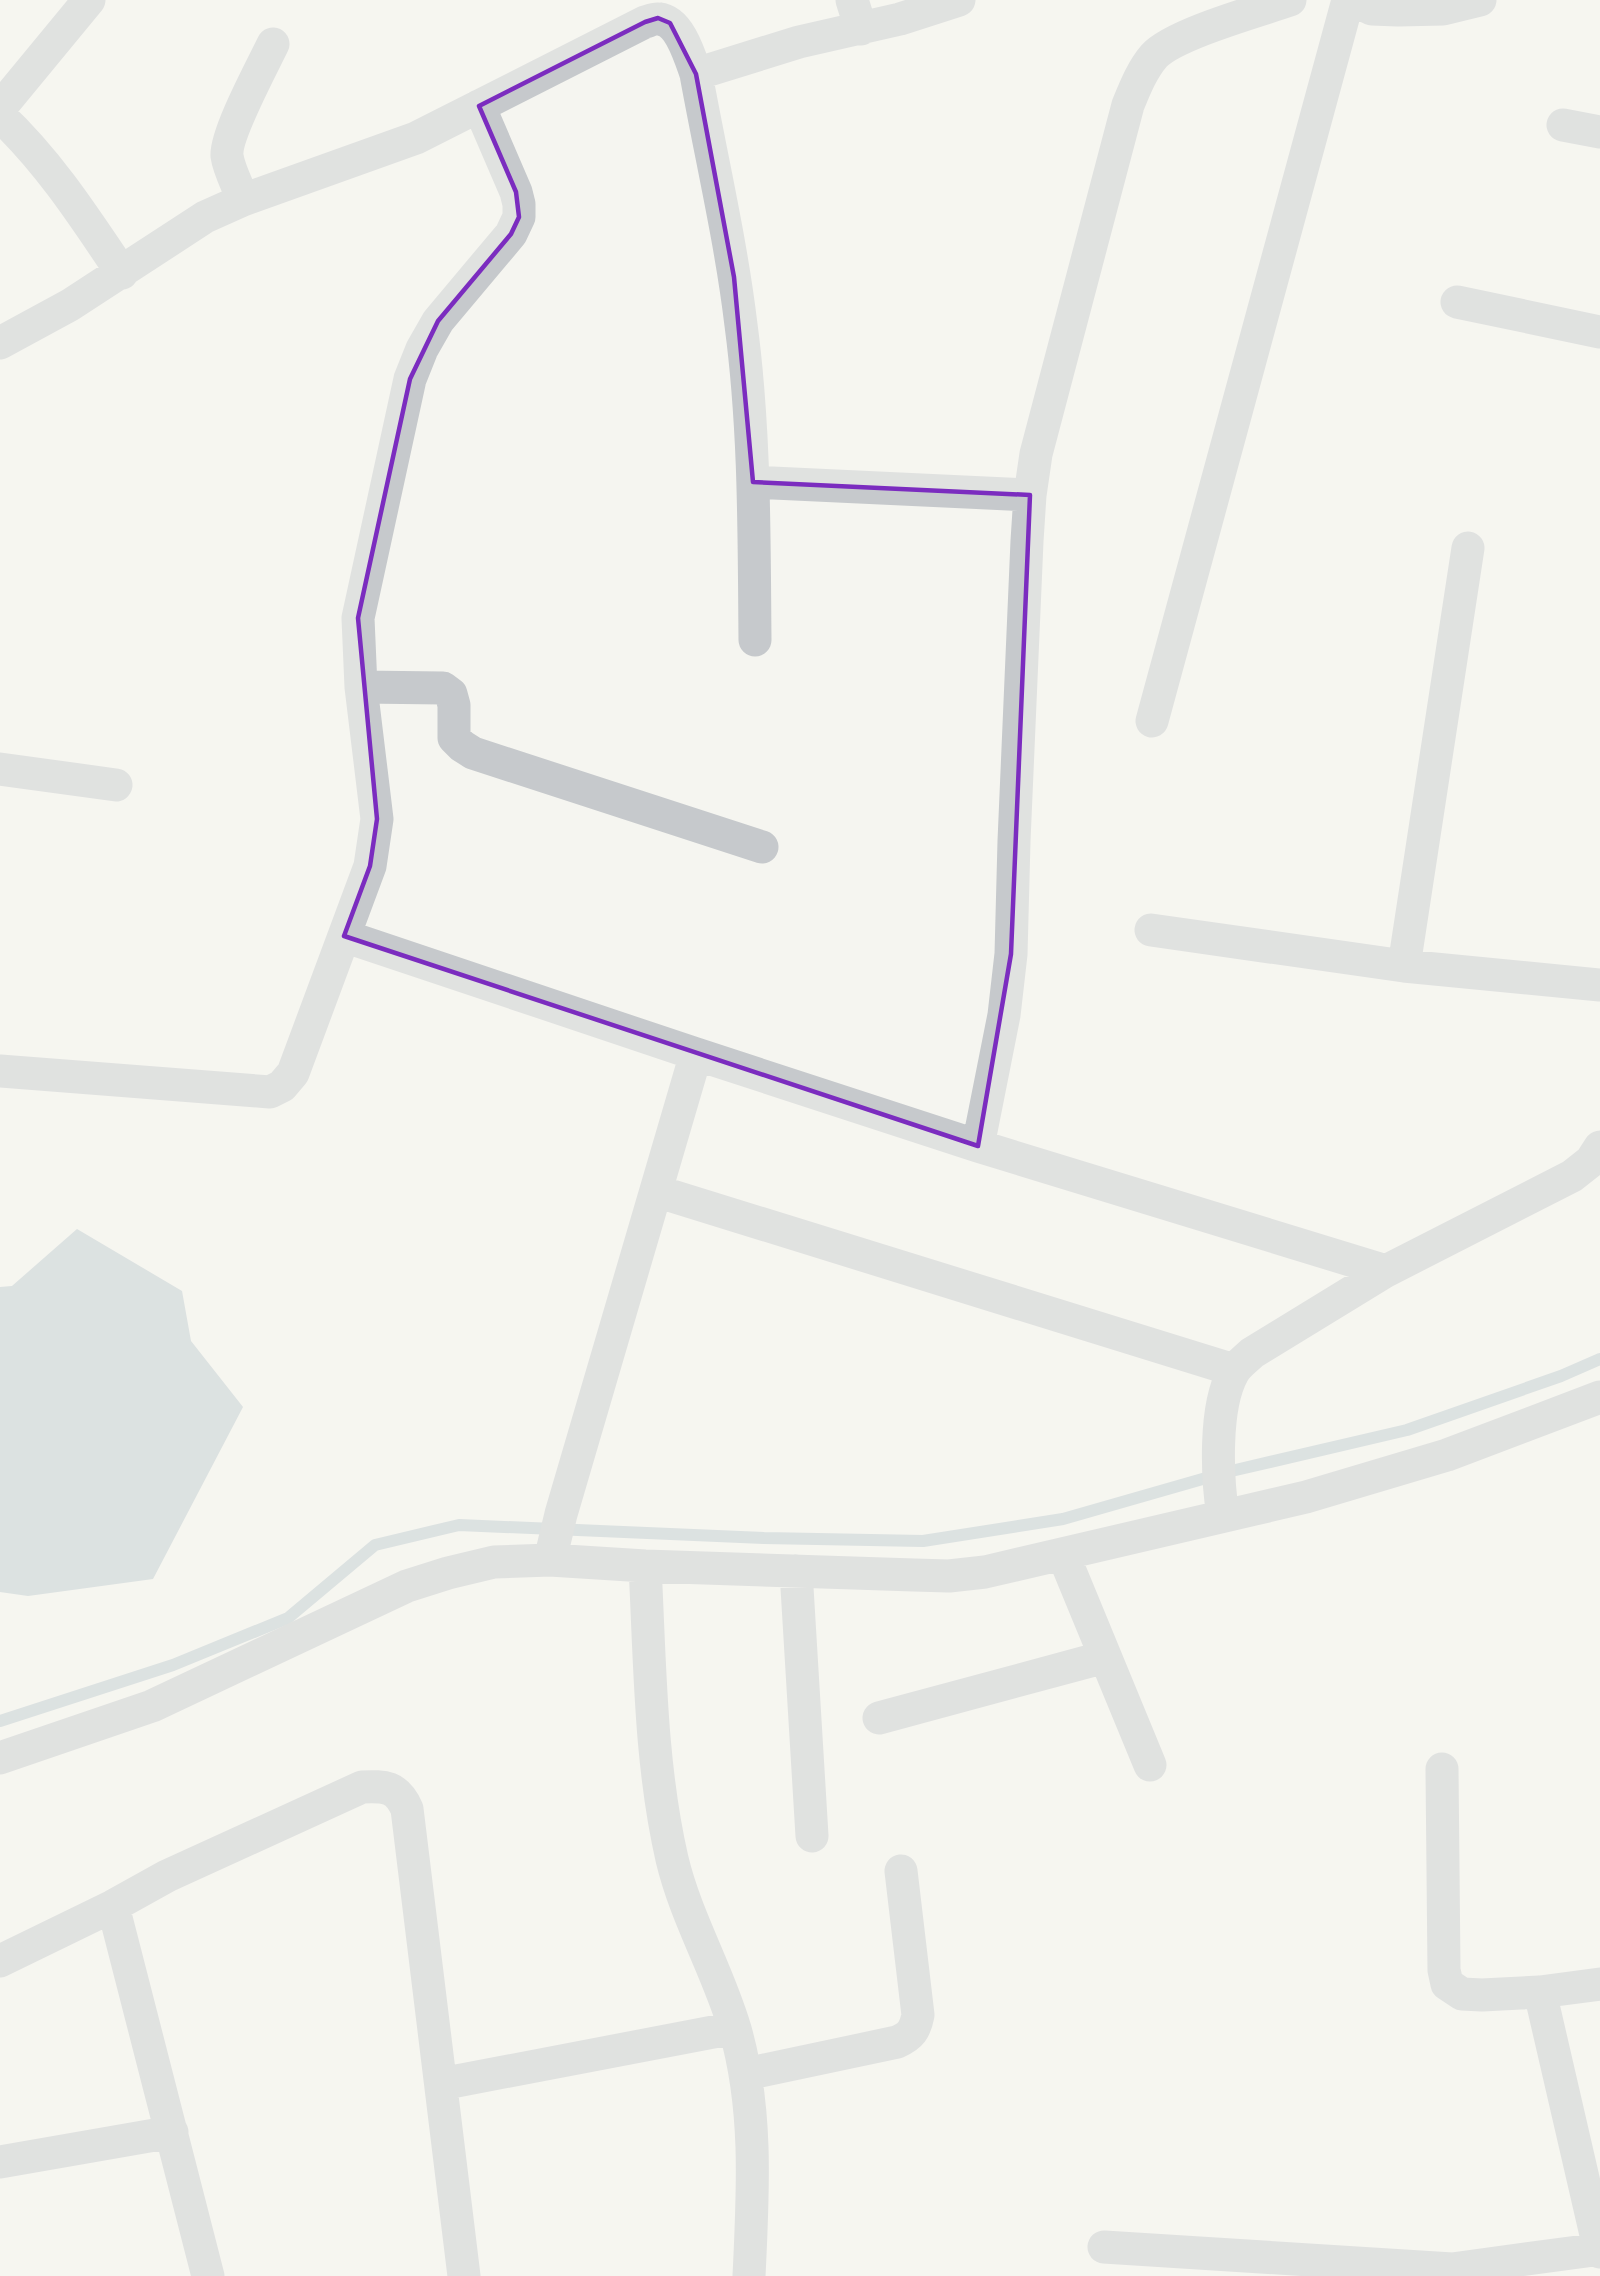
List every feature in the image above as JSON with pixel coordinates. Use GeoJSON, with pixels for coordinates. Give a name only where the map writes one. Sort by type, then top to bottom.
{"type":"FeatureCollection","features":[{"type":"Feature","properties":{"kind":"street"},"geometry":{"type":"LineString","coordinates":[[0,108],[89,0]]}},
{"type":"Feature","properties":{"kind":"street"},"geometry":{"type":"LineString","coordinates":[[696,74],[799,42],[856,14],[900,19],[959,0]]}},
{"type":"Feature","properties":{"kind":"street"},"geometry":{"type":"LineString","coordinates":[[978,1146],[1004,1015],[1011,954],[1030,495],[1036,454],[1128,105],[1143,71],[1155,54],[1177,40],[1290,0]]}},
{"type":"Feature","properties":{"kind":"street"},"geometry":{"type":"LineString","coordinates":[[1152,721],[1348,0]]}},
{"type":"Feature","properties":{"kind":"street"},"geometry":{"type":"LineString","coordinates":[[1353,0],[1372,9],[1398,10],[1443,9],[1480,0]]}},
{"type":"Feature","properties":{"kind":"street"},"geometry":{"type":"LineString","coordinates":[[0,343],[37,324],[122,273],[205,217],[243,200],[416,138],[645,22],[658,18],[670,23],[679,34],[690,55],[696,74],[741,325],[753,482],[755,640]]}},
{"type":"Feature","properties":{"kind":"street"},"geometry":{"type":"LineString","coordinates":[[243,200],[229,165],[228,146],[233,129],[273,44]]}},
{"type":"Feature","properties":{"kind":"street"},"geometry":{"type":"LineString","coordinates":[[0,1071],[270,1092],[282,1086],[293,1073],[370,866],[377,819],[361,687],[358,618],[410,379],[422,349],[438,321],[511,234],[519,217],[516,192],[479,106]]}},
{"type":"Feature","properties":{"kind":"street"},"geometry":{"type":"LineString","coordinates":[[0,116],[20,135],[63,187],[122,273]]}},
{"type":"Feature","properties":{"kind":"street"},"geometry":{"type":"LineString","coordinates":[[1563,125],[1600,132]]}},
{"type":"Feature","properties":{"kind":"street"},"geometry":{"type":"LineString","coordinates":[[1457,302],[1600,332]]}},
{"type":"Feature","properties":{"kind":"street"},"geometry":{"type":"LineString","coordinates":[[753,482],[1030,495]]}},
{"type":"Feature","properties":{"kind":"street"},"geometry":{"type":"LineString","coordinates":[[1404,966],[1468,548]]}},
{"type":"Feature","properties":{"kind":"street"},"geometry":{"type":"LineString","coordinates":[[361,687],[443,688],[451,694],[454,705],[454,738],[473,753],[762,847]]}},
{"type":"Feature","properties":{"kind":"street"},"geometry":{"type":"LineString","coordinates":[[0,769],[116,785]]}},
{"type":"Feature","properties":{"kind":"street"},"geometry":{"type":"LineString","coordinates":[[1151,930],[1404,966],[1600,985]]}},
{"type":"Feature","properties":{"kind":"street"},"geometry":{"type":"LineString","coordinates":[[344,936],[978,1146],[1386,1271]]}},
{"type":"Feature","properties":{"kind":"street"},"geometry":{"type":"LineString","coordinates":[[555,1539],[696,1054]]}},
{"type":"Feature","properties":{"kind":"street"},"geometry":{"type":"LineString","coordinates":[[1221,1505],[1218,1459],[1223,1403],[1226,1387],[1234,1370],[1252,1353],[1386,1271],[1572,1176],[1591,1161],[1600,1147]]}},
{"type":"Feature","properties":{"kind":"street"},"geometry":{"type":"LineString","coordinates":[[656,1191],[1234,1370]]}},
{"type":"Feature","properties":{"kind":"street"},"geometry":{"type":"LineString","coordinates":[[0,1758],[152,1706],[407,1586],[448,1572],[494,1562],[555,1539],[645,1566],[949,1576],[985,1572],[1063,1554],[1221,1505],[1269,1507],[1447,1455],[1600,1397]]}},
{"type":"Feature","properties":{"kind":"street"},"geometry":{"type":"LineString","coordinates":[[1063,1554],[1150,1765]]}},
{"type":"Feature","properties":{"kind":"street"},"geometry":{"type":"LineString","coordinates":[[645,1566],[655,1754],[672,1858],[680,1888],[721,1989],[746,2074],[752,2136],[753,2195],[750,2276]]}},
{"type":"Feature","properties":{"kind":"street"},"geometry":{"type":"LineString","coordinates":[[796,1571],[812,1836]]}},
{"type":"Feature","properties":{"kind":"street"},"geometry":{"type":"LineString","coordinates":[[879,1718],[1105,1656]]}},
{"type":"Feature","properties":{"kind":"street"},"geometry":{"type":"LineString","coordinates":[[1442,1769],[1444,1970],[1447,1984],[1462,1994],[1482,1995],[1540,1992],[1600,1984]]}},
{"type":"Feature","properties":{"kind":"street"},"geometry":{"type":"LineString","coordinates":[[0,1961],[113,1906],[167,1876],[362,1787],[385,1786],[401,1796],[407,1809],[464,2276]]}},
{"type":"Feature","properties":{"kind":"street"},"geometry":{"type":"LineString","coordinates":[[746,2074],[897,2042],[909,2037],[916,2028],[918,2015],[901,1871]]}},
{"type":"Feature","properties":{"kind":"street"},"geometry":{"type":"LineString","coordinates":[[113,1906],[208,2276]]}},
{"type":"Feature","properties":{"kind":"street"},"geometry":{"type":"LineString","coordinates":[[1104,2247],[1309,2267],[1452,2272],[1600,2250],[1540,1992]]}},
{"type":"Feature","properties":{"kind":"street"},"geometry":{"type":"LineString","coordinates":[[441,2084],[734,2028]]}},
{"type":"Feature","properties":{"kind":"street"},"geometry":{"type":"LineString","coordinates":[[0,2162],[172,2132]]}},
{"type":"Feature","properties":{"kind":"highlighted area"},"geometry":{"type":"Polygon","coordinates":[[[658,18],[670,23],[696,74],[734,277],[753,482],[1030,495],[1011,954],[978,1146],[344,936],[370,866],[377,819],[358,618],[410,379],[438,321],[511,234],[519,217],[516,192],[479,106],[645,22],[658,18]]]}},
{"type":"Feature","properties":{"kind":"shaded area"},"geometry":{"type":"Polygon","coordinates":[[[77,1229],[182,1291],[191,1341],[243,1407],[153,1579],[28,1596],[0,1592],[0,1287],[12,1286],[77,1229]]]}},
{"type":"Feature","properties":{"kind":"waterway"},"geometry":{"type":"LineString","coordinates":[[0,1721],[173,1665],[288,1618],[375,1545],[459,1525],[764,1538],[923,1541],[1063,1519],[1227,1472],[1407,1430],[1561,1376],[1600,1359]]}}]}
